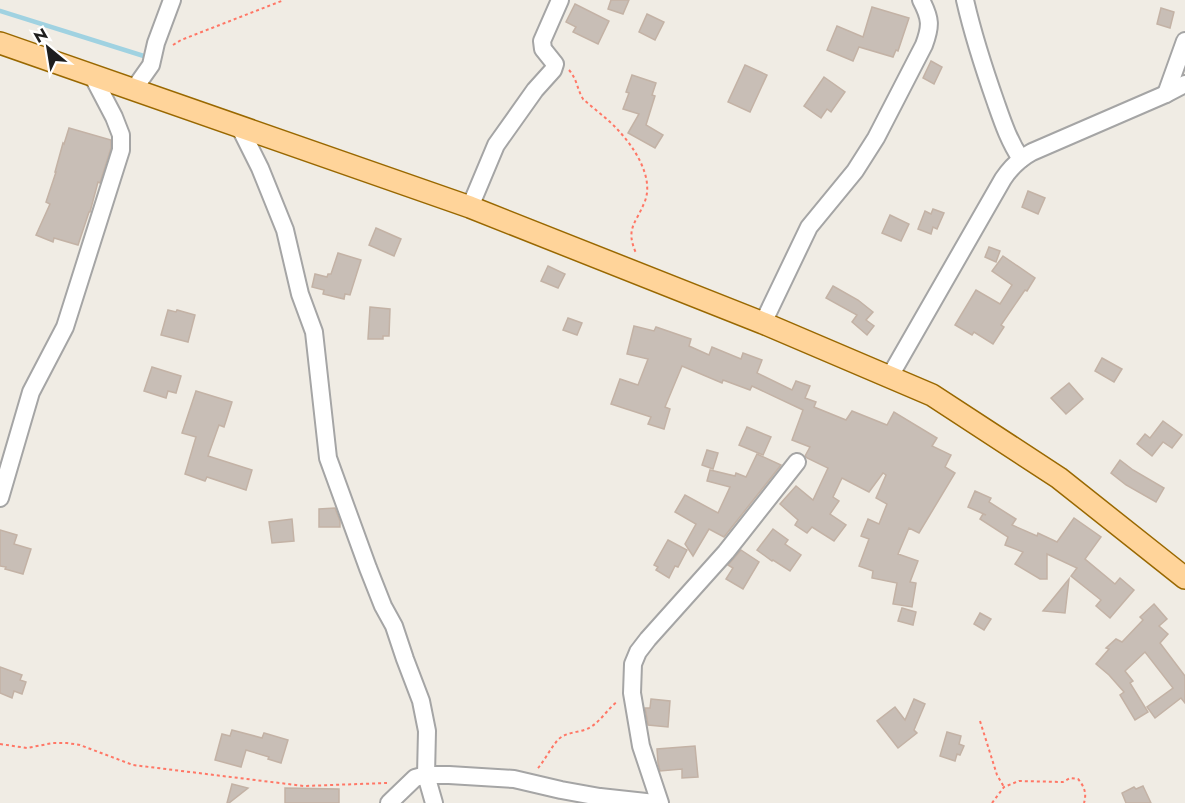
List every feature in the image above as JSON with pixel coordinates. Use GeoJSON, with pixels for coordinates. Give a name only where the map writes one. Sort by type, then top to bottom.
{"type":"FeatureCollection","features":[{"type":"Feature","properties":{"kind":"main road"},"geometry":{"type":"LineString","coordinates":[[0,43],[470,207],[890,376],[932,395],[1059,478],[1185,578]]}},
{"type":"Feature","properties":{"kind":"street"},"geometry":{"type":"LineString","coordinates":[[134,90],[151,65],[156,43],[172,0]]}},
{"type":"Feature","properties":{"kind":"street"},"geometry":{"type":"LineString","coordinates":[[470,207],[496,145],[535,90],[553,70],[555,64],[543,49],[542,41],[561,0]]}},
{"type":"Feature","properties":{"kind":"street"},"geometry":{"type":"LineString","coordinates":[[763,323],[809,227],[855,171],[876,138],[924,45],[930,21],[921,0]]}},
{"type":"Feature","properties":{"kind":"street"},"geometry":{"type":"LineString","coordinates":[[965,0],[990,87],[1009,139],[1021,159]]}},
{"type":"Feature","properties":{"kind":"street"},"geometry":{"type":"LineString","coordinates":[[1166,94],[1185,41]]}},
{"type":"Feature","properties":{"kind":"street"},"geometry":{"type":"LineString","coordinates":[[0,498],[31,392],[65,327],[121,150],[117,126],[92,75]]}},
{"type":"Feature","properties":{"kind":"street"},"geometry":{"type":"LineString","coordinates":[[890,376],[1011,167],[1042,147],[1185,84]]}},
{"type":"Feature","properties":{"kind":"street"},"geometry":{"type":"LineString","coordinates":[[240,128],[260,168],[285,230],[300,294],[314,332],[328,458],[368,568],[383,606],[394,626],[421,701],[427,731],[418,778],[434,803]]}},
{"type":"Feature","properties":{"kind":"street"},"geometry":{"type":"LineString","coordinates":[[389,803],[418,778],[474,775],[514,779],[600,797],[653,803],[632,693],[633,664],[638,652],[726,552],[797,462]]}},
{"type":"Feature","properties":{"kind":"path"},"geometry":{"type":"LineString","coordinates":[[153,56],[181,40],[284,0]]}},
{"type":"Feature","properties":{"kind":"path"},"geometry":{"type":"LineString","coordinates":[[551,59],[571,72],[583,99],[618,129],[642,163],[647,193],[630,233],[635,252],[652,279]]}},
{"type":"Feature","properties":{"kind":"path"},"geometry":{"type":"LineString","coordinates":[[528,782],[556,741],[562,736],[588,729],[597,723],[614,704],[632,693]]}},
{"type":"Feature","properties":{"kind":"path"},"geometry":{"type":"LineString","coordinates":[[980,721],[997,775],[1004,787]]}},
{"type":"Feature","properties":{"kind":"path"},"geometry":{"type":"LineString","coordinates":[[0,744],[27,748],[67,742],[133,765],[304,786],[418,778]]}},
{"type":"Feature","properties":{"kind":"path"},"geometry":{"type":"LineString","coordinates":[[992,803],[1004,787],[1020,781],[1063,782],[1070,778],[1078,778],[1084,785],[1086,797],[1084,803]]}},
{"type":"Feature","properties":{"kind":"building"},"geometry":{"type":"Polygon","coordinates":[[[611,0],[629,0],[623,14],[608,9],[611,0]]]}},
{"type":"Feature","properties":{"kind":"building"},"geometry":{"type":"Polygon","coordinates":[[[575,4],[609,21],[598,44],[573,32],[576,27],[566,22],[575,4]]]}},
{"type":"Feature","properties":{"kind":"building"},"geometry":{"type":"Polygon","coordinates":[[[872,7],[909,18],[898,51],[896,50],[893,57],[859,47],[853,61],[827,50],[837,26],[863,37],[872,7]]]}},
{"type":"Feature","properties":{"kind":"building"},"geometry":{"type":"Polygon","coordinates":[[[1161,8],[1174,12],[1170,28],[1157,24],[1161,8]]]}},
{"type":"Feature","properties":{"kind":"building"},"geometry":{"type":"Polygon","coordinates":[[[647,14],[664,22],[655,40],[639,32],[647,14]]]}},
{"type":"Feature","properties":{"kind":"building"},"geometry":{"type":"Polygon","coordinates":[[[931,61],[942,67],[934,84],[923,78],[931,61]]]}},
{"type":"Feature","properties":{"kind":"building"},"geometry":{"type":"Polygon","coordinates":[[[745,65],[767,75],[750,112],[728,102],[745,65]]]}},
{"type":"Feature","properties":{"kind":"building"},"geometry":{"type":"Polygon","coordinates":[[[632,75],[656,83],[652,95],[655,96],[646,125],[663,135],[655,148],[628,133],[639,114],[623,109],[632,75]]]}},
{"type":"Feature","properties":{"kind":"building"},"geometry":{"type":"Polygon","coordinates":[[[824,77],[845,92],[831,112],[827,109],[821,118],[804,106],[824,77]]]}},
{"type":"Feature","properties":{"kind":"building"},"geometry":{"type":"Polygon","coordinates":[[[69,128],[111,140],[111,148],[100,183],[98,182],[78,245],[54,238],[53,242],[36,235],[50,204],[46,202],[69,128]]]}},
{"type":"Feature","properties":{"kind":"building"},"geometry":{"type":"Polygon","coordinates":[[[1028,191],[1045,198],[1038,214],[1022,207],[1028,191]]]}},
{"type":"Feature","properties":{"kind":"building"},"geometry":{"type":"Polygon","coordinates":[[[933,209],[944,213],[937,229],[933,227],[931,234],[918,229],[925,211],[931,214],[933,209]]]}},
{"type":"Feature","properties":{"kind":"building"},"geometry":{"type":"Polygon","coordinates":[[[890,215],[909,224],[901,241],[882,233],[890,215]]]}},
{"type":"Feature","properties":{"kind":"building"},"geometry":{"type":"Polygon","coordinates":[[[376,228],[401,239],[394,256],[369,245],[376,228]]]}},
{"type":"Feature","properties":{"kind":"building"},"geometry":{"type":"Polygon","coordinates":[[[989,247],[1000,251],[996,262],[985,257],[989,247]]]}},
{"type":"Feature","properties":{"kind":"building"},"geometry":{"type":"Polygon","coordinates":[[[338,253],[361,260],[350,295],[345,294],[344,299],[323,294],[324,290],[312,287],[315,274],[327,277],[331,274],[338,253]]]}},
{"type":"Feature","properties":{"kind":"building"},"geometry":{"type":"Polygon","coordinates":[[[1003,256],[1035,278],[1001,325],[1004,327],[993,344],[974,332],[972,335],[955,325],[976,290],[1000,304],[1012,285],[992,271],[1003,256]]]}},
{"type":"Feature","properties":{"kind":"building"},"geometry":{"type":"Polygon","coordinates":[[[548,266],[565,274],[558,288],[541,281],[548,266]]]}},
{"type":"Feature","properties":{"kind":"building"},"geometry":{"type":"Polygon","coordinates":[[[833,286],[858,300],[873,312],[866,320],[874,326],[867,335],[852,322],[857,315],[826,298],[833,286]]]}},
{"type":"Feature","properties":{"kind":"building"},"geometry":{"type":"Polygon","coordinates":[[[370,307],[390,309],[389,336],[383,336],[383,339],[368,339],[370,307]]]}},
{"type":"Feature","properties":{"kind":"building"},"geometry":{"type":"Polygon","coordinates":[[[168,310],[195,315],[188,342],[161,335],[168,310]]]}},
{"type":"Feature","properties":{"kind":"building"},"geometry":{"type":"Polygon","coordinates":[[[568,318],[582,323],[577,335],[563,330],[568,318]]]}},
{"type":"Feature","properties":{"kind":"building"},"geometry":{"type":"Polygon","coordinates":[[[634,326],[654,331],[656,327],[691,339],[689,346],[709,355],[712,347],[741,359],[743,353],[762,360],[757,373],[792,390],[796,381],[810,386],[805,398],[816,402],[814,407],[846,420],[852,411],[887,425],[894,412],[937,438],[932,446],[951,455],[945,467],[955,473],[919,533],[909,528],[898,554],[918,561],[910,582],[916,583],[912,607],[893,604],[897,583],[872,578],[873,571],[859,566],[869,539],[861,536],[868,519],[879,524],[887,504],[876,498],[886,475],[883,473],[869,492],[842,478],[833,497],[839,501],[830,514],[846,525],[834,541],[812,527],[807,533],[795,525],[798,520],[780,504],[796,486],[813,500],[828,468],[805,456],[810,447],[792,440],[803,410],[752,386],[750,390],[723,380],[722,383],[682,366],[665,407],[670,409],[664,429],[648,424],[651,417],[611,404],[620,379],[638,385],[648,359],[627,354],[634,326]]]}},
{"type":"Feature","properties":{"kind":"building"},"geometry":{"type":"Polygon","coordinates":[[[1102,358],[1122,369],[1114,382],[1095,371],[1102,358]]]}},
{"type":"Feature","properties":{"kind":"building"},"geometry":{"type":"Polygon","coordinates":[[[152,367],[181,376],[176,393],[168,391],[166,398],[144,391],[152,367]]]}},
{"type":"Feature","properties":{"kind":"building"},"geometry":{"type":"Polygon","coordinates":[[[1069,383],[1083,399],[1066,414],[1051,398],[1069,383]]]}},
{"type":"Feature","properties":{"kind":"building"},"geometry":{"type":"Polygon","coordinates":[[[196,391],[232,402],[224,427],[219,425],[208,456],[252,470],[246,490],[207,477],[205,481],[185,474],[196,437],[182,433],[196,391]]]}},
{"type":"Feature","properties":{"kind":"building"},"geometry":{"type":"Polygon","coordinates":[[[1163,421],[1182,435],[1172,448],[1163,442],[1152,456],[1137,444],[1145,434],[1150,438],[1163,421]]]}},
{"type":"Feature","properties":{"kind":"building"},"geometry":{"type":"Polygon","coordinates":[[[747,427],[771,437],[763,455],[739,445],[747,427]]]}},
{"type":"Feature","properties":{"kind":"building"},"geometry":{"type":"Polygon","coordinates":[[[707,450],[718,453],[713,469],[702,465],[707,450]]]}},
{"type":"Feature","properties":{"kind":"building"},"geometry":{"type":"Polygon","coordinates":[[[757,454],[781,465],[724,537],[709,529],[693,556],[685,544],[696,524],[675,512],[685,495],[718,513],[730,487],[707,481],[710,470],[735,476],[736,473],[746,477],[757,454]]]}},
{"type":"Feature","properties":{"kind":"building"},"geometry":{"type":"Polygon","coordinates":[[[1120,460],[1164,488],[1156,502],[1126,485],[1111,473],[1120,460]]]}},
{"type":"Feature","properties":{"kind":"building"},"geometry":{"type":"Polygon","coordinates":[[[975,491],[991,498],[989,502],[1016,519],[1012,525],[1057,542],[1074,518],[1101,537],[1085,559],[1115,584],[1120,578],[1134,590],[1110,618],[1096,606],[1101,600],[1071,576],[1077,568],[1047,554],[1047,579],[1040,579],[1015,564],[1023,552],[1005,545],[1008,537],[980,519],[983,514],[986,515],[968,507],[975,491]]]}},
{"type":"Feature","properties":{"kind":"building"},"geometry":{"type":"Polygon","coordinates":[[[335,508],[340,527],[319,527],[319,509],[335,508]]]}},
{"type":"Feature","properties":{"kind":"building"},"geometry":{"type":"Polygon","coordinates":[[[292,519],[294,541],[272,543],[269,522],[292,519]]]}},
{"type":"Feature","properties":{"kind":"building"},"geometry":{"type":"Polygon","coordinates":[[[773,529],[788,540],[785,544],[801,555],[790,571],[757,550],[773,529]]]}},
{"type":"Feature","properties":{"kind":"building"},"geometry":{"type":"Polygon","coordinates":[[[0,530],[17,535],[14,544],[31,549],[23,574],[0,566],[0,530]]]}},
{"type":"Feature","properties":{"kind":"building"},"geometry":{"type":"Polygon","coordinates":[[[668,540],[687,550],[669,578],[656,570],[658,567],[654,565],[668,540]]]}},
{"type":"Feature","properties":{"kind":"building"},"geometry":{"type":"Polygon","coordinates":[[[741,550],[759,562],[743,589],[726,579],[733,568],[728,565],[741,550]]]}},
{"type":"Feature","properties":{"kind":"building"},"geometry":{"type":"Polygon","coordinates":[[[1069,579],[1065,613],[1043,611],[1069,579]]]}},
{"type":"Feature","properties":{"kind":"building"},"geometry":{"type":"Polygon","coordinates":[[[1154,604],[1167,619],[1159,626],[1168,634],[1160,643],[1185,676],[1185,703],[1181,698],[1155,718],[1147,707],[1173,688],[1145,652],[1125,671],[1133,681],[1130,683],[1148,712],[1135,720],[1120,695],[1124,692],[1096,664],[1109,649],[1106,648],[1116,639],[1122,642],[1143,620],[1140,617],[1154,604]]]}},
{"type":"Feature","properties":{"kind":"building"},"geometry":{"type":"Polygon","coordinates":[[[902,608],[916,612],[913,625],[898,621],[902,608]]]}},
{"type":"Feature","properties":{"kind":"building"},"geometry":{"type":"Polygon","coordinates":[[[980,613],[991,619],[984,630],[974,624],[980,613]]]}},
{"type":"Feature","properties":{"kind":"building"},"geometry":{"type":"Polygon","coordinates":[[[0,667],[22,675],[20,680],[26,682],[22,694],[14,691],[12,698],[0,693],[0,667]]]}},
{"type":"Feature","properties":{"kind":"building"},"geometry":{"type":"Polygon","coordinates":[[[651,699],[670,701],[668,727],[648,725],[645,708],[650,708],[651,699]]]}},
{"type":"Feature","properties":{"kind":"building"},"geometry":{"type":"Polygon","coordinates":[[[914,699],[925,704],[914,730],[917,733],[898,748],[877,721],[895,707],[905,720],[914,699]]]}},
{"type":"Feature","properties":{"kind":"building"},"geometry":{"type":"Polygon","coordinates":[[[232,730],[262,738],[264,733],[288,740],[281,763],[246,750],[241,767],[215,760],[222,734],[230,736],[232,730]]]}},
{"type":"Feature","properties":{"kind":"building"},"geometry":{"type":"Polygon","coordinates":[[[947,732],[961,736],[959,744],[964,746],[960,755],[957,754],[955,761],[940,756],[947,732]]]}},
{"type":"Feature","properties":{"kind":"building"},"geometry":{"type":"Polygon","coordinates":[[[695,746],[698,777],[682,778],[682,769],[660,771],[657,749],[695,746]]]}},
{"type":"Feature","properties":{"kind":"building"},"geometry":{"type":"Polygon","coordinates":[[[232,784],[248,788],[227,803],[232,784]]]}},
{"type":"Feature","properties":{"kind":"building"},"geometry":{"type":"Polygon","coordinates":[[[1143,786],[1151,803],[1126,803],[1122,793],[1134,787],[1136,789],[1143,786]]]}},
{"type":"Feature","properties":{"kind":"building"},"geometry":{"type":"Polygon","coordinates":[[[285,788],[339,789],[339,803],[285,803],[285,788]]]}},
{"type":"Feature","properties":{"kind":"waterway"},"geometry":{"type":"LineString","coordinates":[[0,11],[147,57]]}}]}
